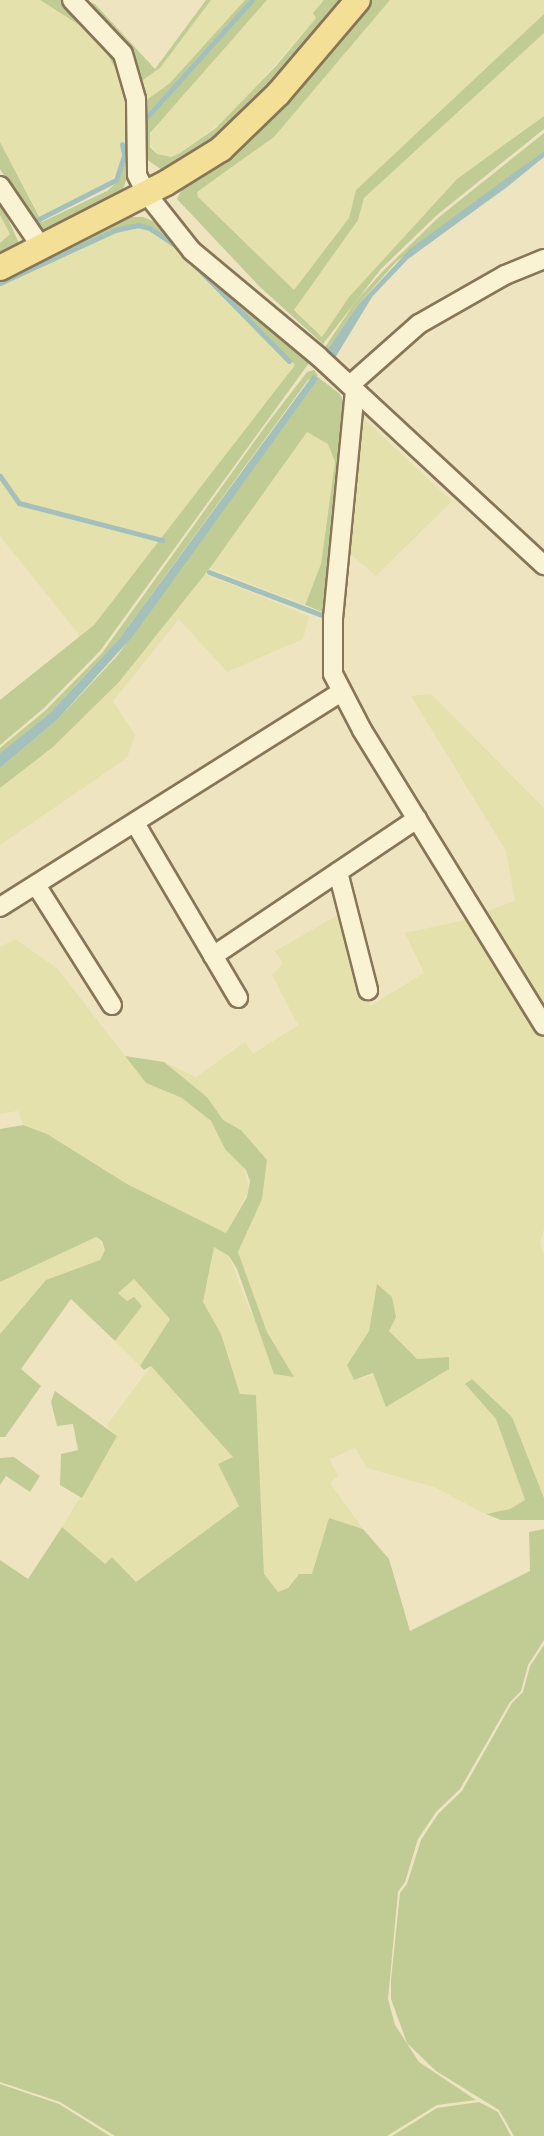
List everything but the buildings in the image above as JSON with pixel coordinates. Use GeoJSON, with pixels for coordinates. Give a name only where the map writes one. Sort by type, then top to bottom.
{"type":"FeatureCollection","features":[{"type":"Feature","properties":{"kind":"main road"},"geometry":{"type":"LineString","coordinates":[[0,268],[198,164],[243,131],[358,0]]}},
{"type":"Feature","properties":{"kind":"street"},"geometry":{"type":"LineString","coordinates":[[72,0],[116,43],[130,70],[136,99],[138,175],[146,193],[192,251],[352,388],[544,565]]}},
{"type":"Feature","properties":{"kind":"street"},"geometry":{"type":"LineString","coordinates":[[0,186],[40,245]]}},
{"type":"Feature","properties":{"kind":"street"},"geometry":{"type":"LineString","coordinates":[[544,259],[505,275],[419,324],[352,388],[333,617],[333,674],[342,692],[544,1026]]}},
{"type":"Feature","properties":{"kind":"street"},"geometry":{"type":"LineString","coordinates":[[0,907],[342,692]]}},
{"type":"Feature","properties":{"kind":"street"},"geometry":{"type":"LineString","coordinates":[[213,956],[417,819]]}},
{"type":"Feature","properties":{"kind":"street"},"geometry":{"type":"LineString","coordinates":[[135,823],[238,998]]}},
{"type":"Feature","properties":{"kind":"street"},"geometry":{"type":"LineString","coordinates":[[338,872],[368,990]]}},
{"type":"Feature","properties":{"kind":"street"},"geometry":{"type":"LineString","coordinates":[[36,885],[112,1005]]}},
{"type":"Feature","properties":{"kind":"shaded area"},"geometry":{"type":"Polygon","coordinates":[[[0,0],[40,0],[84,28],[113,61],[130,104],[131,123],[124,143],[120,144],[122,156],[116,174],[103,187],[40,216],[0,142],[0,0]]]}},
{"type":"Feature","properties":{"kind":"shaded area"},"geometry":{"type":"Polygon","coordinates":[[[211,0],[245,0],[170,83],[141,104],[140,82],[160,68],[211,0]]]}},
{"type":"Feature","properties":{"kind":"shaded area"},"geometry":{"type":"Polygon","coordinates":[[[267,0],[324,0],[314,13],[316,18],[230,116],[180,153],[171,157],[157,154],[148,140],[154,127],[267,0]]]}},
{"type":"Feature","properties":{"kind":"shaded area"},"geometry":{"type":"Polygon","coordinates":[[[390,0],[544,0],[544,14],[356,190],[349,218],[294,291],[197,197],[197,192],[274,137],[390,0]]]}},
{"type":"Feature","properties":{"kind":"shaded area"},"geometry":{"type":"Polygon","coordinates":[[[544,33],[544,116],[457,179],[349,297],[323,337],[294,309],[357,220],[364,198],[544,33]]]}},
{"type":"Feature","properties":{"kind":"shaded area"},"geometry":{"type":"Polygon","coordinates":[[[0,215],[10,234],[0,243],[0,215]]]}},
{"type":"Feature","properties":{"kind":"shaded area"},"geometry":{"type":"Polygon","coordinates":[[[138,226],[173,245],[295,365],[163,538],[20,502],[0,474],[0,284],[116,231],[138,226]]]}},
{"type":"Feature","properties":{"kind":"shaded area"},"geometry":{"type":"Polygon","coordinates":[[[360,415],[452,501],[376,576],[348,552],[360,415]]]}},
{"type":"Feature","properties":{"kind":"shaded area"},"geometry":{"type":"Polygon","coordinates":[[[307,431],[328,444],[335,462],[321,564],[305,605],[210,568],[307,431]]]}},
{"type":"Feature","properties":{"kind":"shaded area"},"geometry":{"type":"Polygon","coordinates":[[[0,478],[19,504],[162,541],[94,625],[80,636],[0,536],[0,478]]]}},
{"type":"Feature","properties":{"kind":"shaded area"},"geometry":{"type":"Polygon","coordinates":[[[205,574],[309,616],[303,639],[227,672],[179,619],[113,701],[135,735],[127,758],[0,845],[0,788],[53,747],[119,682],[205,574]]]}},
{"type":"Feature","properties":{"kind":"shaded area"},"geometry":{"type":"Polygon","coordinates":[[[431,694],[544,808],[544,1014],[481,913],[515,901],[506,851],[411,696],[431,694]]]}},
{"type":"Feature","properties":{"kind":"shaded area"},"geometry":{"type":"Polygon","coordinates":[[[345,911],[370,1006],[424,973],[405,933],[474,918],[544,1033],[544,1229],[540,1243],[544,1255],[544,1498],[512,1417],[472,1379],[465,1385],[496,1419],[525,1500],[510,1509],[486,1514],[434,1487],[367,1468],[355,1448],[330,1459],[338,1476],[330,1483],[363,1529],[329,1518],[312,1574],[299,1574],[287,1588],[278,1592],[264,1574],[256,1395],[240,1394],[221,1334],[203,1303],[214,1247],[229,1256],[249,1309],[293,1377],[267,1332],[238,1252],[262,1199],[241,1130],[223,1120],[207,1097],[164,1062],[196,1077],[245,1042],[253,1054],[298,1025],[272,975],[283,964],[275,951],[345,911]],[[378,1284],[369,1331],[353,1355],[354,1380],[448,1357],[417,1359],[389,1331],[378,1284]]]}},
{"type":"Feature","properties":{"kind":"shaded area"},"geometry":{"type":"Polygon","coordinates":[[[15,939],[57,968],[146,1083],[182,1098],[211,1121],[225,1149],[243,1162],[249,1190],[226,1233],[127,1184],[47,1134],[23,1125],[18,1111],[0,1114],[0,947],[15,939]]]}},
{"type":"Feature","properties":{"kind":"shaded area"},"geometry":{"type":"Polygon","coordinates":[[[96,1237],[105,1250],[100,1260],[46,1280],[0,1334],[0,1282],[96,1237]]]}},
{"type":"Feature","properties":{"kind":"shaded area"},"geometry":{"type":"Polygon","coordinates":[[[134,1279],[170,1319],[140,1366],[115,1341],[142,1306],[127,1301],[118,1293],[134,1279]]]}},
{"type":"Feature","properties":{"kind":"shaded area"},"geometry":{"type":"Polygon","coordinates":[[[151,1366],[234,1457],[218,1464],[239,1506],[136,1582],[112,1557],[105,1565],[62,1527],[117,1436],[106,1426],[151,1366]]]}},
{"type":"Feature","properties":{"kind":"green space"},"geometry":{"type":"Polygon","coordinates":[[[40,0],[64,0],[116,52],[122,80],[103,47],[84,28],[40,0]]]}},
{"type":"Feature","properties":{"kind":"green space"},"geometry":{"type":"Polygon","coordinates":[[[83,0],[95,4],[155,69],[206,0],[211,0],[160,68],[140,82],[123,43],[83,0]]]}},
{"type":"Feature","properties":{"kind":"green space"},"geometry":{"type":"Polygon","coordinates":[[[245,0],[250,0],[144,117],[141,104],[170,83],[245,0]]]}},
{"type":"Feature","properties":{"kind":"green space"},"geometry":{"type":"Polygon","coordinates":[[[253,0],[267,0],[150,133],[150,147],[157,154],[171,157],[216,128],[276,66],[316,18],[313,13],[324,0],[340,0],[248,107],[221,133],[162,170],[146,159],[142,125],[253,0]]]}},
{"type":"Feature","properties":{"kind":"green space"},"geometry":{"type":"Polygon","coordinates":[[[371,0],[390,0],[274,137],[197,192],[198,197],[294,290],[349,218],[356,190],[544,14],[544,33],[364,198],[358,220],[294,310],[322,337],[349,297],[457,179],[544,116],[544,129],[437,215],[381,269],[323,344],[260,287],[177,199],[184,185],[226,159],[271,118],[371,0]]]}},
{"type":"Feature","properties":{"kind":"green space"},"geometry":{"type":"Polygon","coordinates":[[[131,123],[131,166],[122,192],[41,235],[0,169],[0,142],[42,222],[107,191],[117,182],[126,160],[125,132],[131,123]]]}},
{"type":"Feature","properties":{"kind":"green space"},"geometry":{"type":"Polygon","coordinates":[[[544,133],[544,151],[396,262],[358,305],[327,350],[325,347],[356,301],[383,271],[439,217],[544,133]]]}},
{"type":"Feature","properties":{"kind":"green space"},"geometry":{"type":"Polygon","coordinates":[[[0,202],[19,243],[0,254],[0,243],[10,234],[0,215],[0,202]]]}},
{"type":"Feature","properties":{"kind":"green space"},"geometry":{"type":"Polygon","coordinates":[[[127,217],[143,217],[160,224],[309,363],[100,651],[44,708],[0,745],[0,700],[94,625],[295,365],[175,243],[149,227],[138,224],[115,229],[0,281],[127,217]]]}},
{"type":"Feature","properties":{"kind":"green space"},"geometry":{"type":"Polygon","coordinates":[[[314,370],[318,376],[308,380],[119,639],[50,713],[0,753],[0,748],[46,710],[102,653],[267,424],[307,372],[314,370]]]}},
{"type":"Feature","properties":{"kind":"green space"},"geometry":{"type":"Polygon","coordinates":[[[319,378],[340,394],[345,404],[325,613],[305,605],[321,564],[335,462],[328,444],[307,432],[210,568],[119,682],[53,747],[0,788],[0,768],[57,720],[117,656],[319,378]]]}},
{"type":"Feature","properties":{"kind":"green space"},"geometry":{"type":"Polygon","coordinates":[[[125,1056],[164,1062],[207,1097],[223,1120],[241,1130],[267,1160],[262,1199],[238,1252],[267,1332],[294,1377],[274,1374],[237,1269],[229,1256],[214,1247],[203,1302],[221,1334],[240,1394],[256,1395],[264,1574],[278,1592],[288,1588],[299,1574],[312,1574],[329,1518],[363,1529],[389,1559],[410,1631],[530,1571],[529,1532],[544,1529],[544,1640],[528,1665],[521,1691],[510,1702],[460,1789],[436,1812],[418,1839],[405,1882],[398,1892],[388,1999],[395,2025],[419,2062],[476,2100],[437,2105],[387,2136],[115,2136],[60,2102],[0,2082],[0,1560],[28,1579],[62,1527],[105,1564],[112,1557],[136,1582],[239,1506],[218,1464],[233,1457],[151,1366],[144,1370],[140,1366],[170,1319],[134,1279],[118,1293],[127,1301],[134,1297],[142,1306],[115,1341],[71,1299],[21,1369],[41,1386],[5,1437],[0,1437],[0,1334],[46,1280],[100,1260],[105,1250],[102,1241],[96,1237],[0,1282],[0,1129],[23,1125],[47,1134],[127,1184],[226,1233],[247,1197],[250,1181],[246,1170],[225,1149],[211,1121],[182,1098],[146,1083],[125,1056]]]}},
{"type":"Feature","properties":{"kind":"green space"},"geometry":{"type":"Polygon","coordinates":[[[377,1284],[392,1297],[396,1317],[389,1331],[417,1359],[449,1357],[449,1369],[386,1407],[373,1373],[354,1380],[347,1365],[369,1331],[377,1284]]]}},
{"type":"Feature","properties":{"kind":"green space"},"geometry":{"type":"Polygon","coordinates":[[[472,1379],[512,1417],[544,1498],[544,1520],[501,1520],[486,1514],[510,1509],[525,1500],[496,1419],[465,1384],[472,1379]]]}},
{"type":"Feature","properties":{"kind":"green space"},"geometry":{"type":"Polygon","coordinates":[[[55,1391],[117,1436],[82,1498],[60,1485],[61,1454],[78,1450],[73,1424],[57,1426],[51,1402],[55,1391]]]}},
{"type":"Feature","properties":{"kind":"green space"},"geometry":{"type":"Polygon","coordinates":[[[14,1457],[40,1476],[30,1492],[6,1476],[0,1485],[0,1458],[14,1457]]]}},
{"type":"Feature","properties":{"kind":"green space"},"geometry":{"type":"Polygon","coordinates":[[[544,1645],[544,2136],[514,2136],[499,2110],[436,2071],[407,2043],[391,1999],[391,1980],[400,1893],[407,1884],[421,1840],[438,1814],[462,1791],[512,1703],[523,1692],[530,1666],[544,1645]]]}},
{"type":"Feature","properties":{"kind":"green space"},"geometry":{"type":"Polygon","coordinates":[[[0,2084],[59,2104],[110,2136],[0,2136],[0,2084]]]}},
{"type":"Feature","properties":{"kind":"green space"},"geometry":{"type":"Polygon","coordinates":[[[479,2102],[498,2112],[511,2136],[392,2136],[437,2108],[479,2102]]]}},
{"type":"Feature","properties":{"kind":"water"},"geometry":{"type":"Polygon","coordinates":[[[544,151],[544,157],[507,187],[408,259],[372,297],[335,358],[327,350],[358,305],[410,249],[544,151]]]}},
{"type":"Feature","properties":{"kind":"water"},"geometry":{"type":"Polygon","coordinates":[[[313,375],[319,378],[133,636],[57,720],[0,768],[0,753],[50,713],[119,639],[313,375]]]}},
{"type":"Feature","properties":{"kind":"waterway"},"geometry":{"type":"LineString","coordinates":[[143,121],[252,0]]}},
{"type":"Feature","properties":{"kind":"waterway"},"geometry":{"type":"LineString","coordinates":[[39,219],[116,180],[124,155],[122,144]]}},
{"type":"Feature","properties":{"kind":"waterway"},"geometry":{"type":"LineString","coordinates":[[0,283],[115,230],[138,225],[149,228],[174,244],[289,361]]}},
{"type":"Feature","properties":{"kind":"waterway"},"geometry":{"type":"LineString","coordinates":[[0,476],[19,503],[162,540]]}},
{"type":"Feature","properties":{"kind":"waterway"},"geometry":{"type":"LineString","coordinates":[[209,572],[327,617]]}}]}
